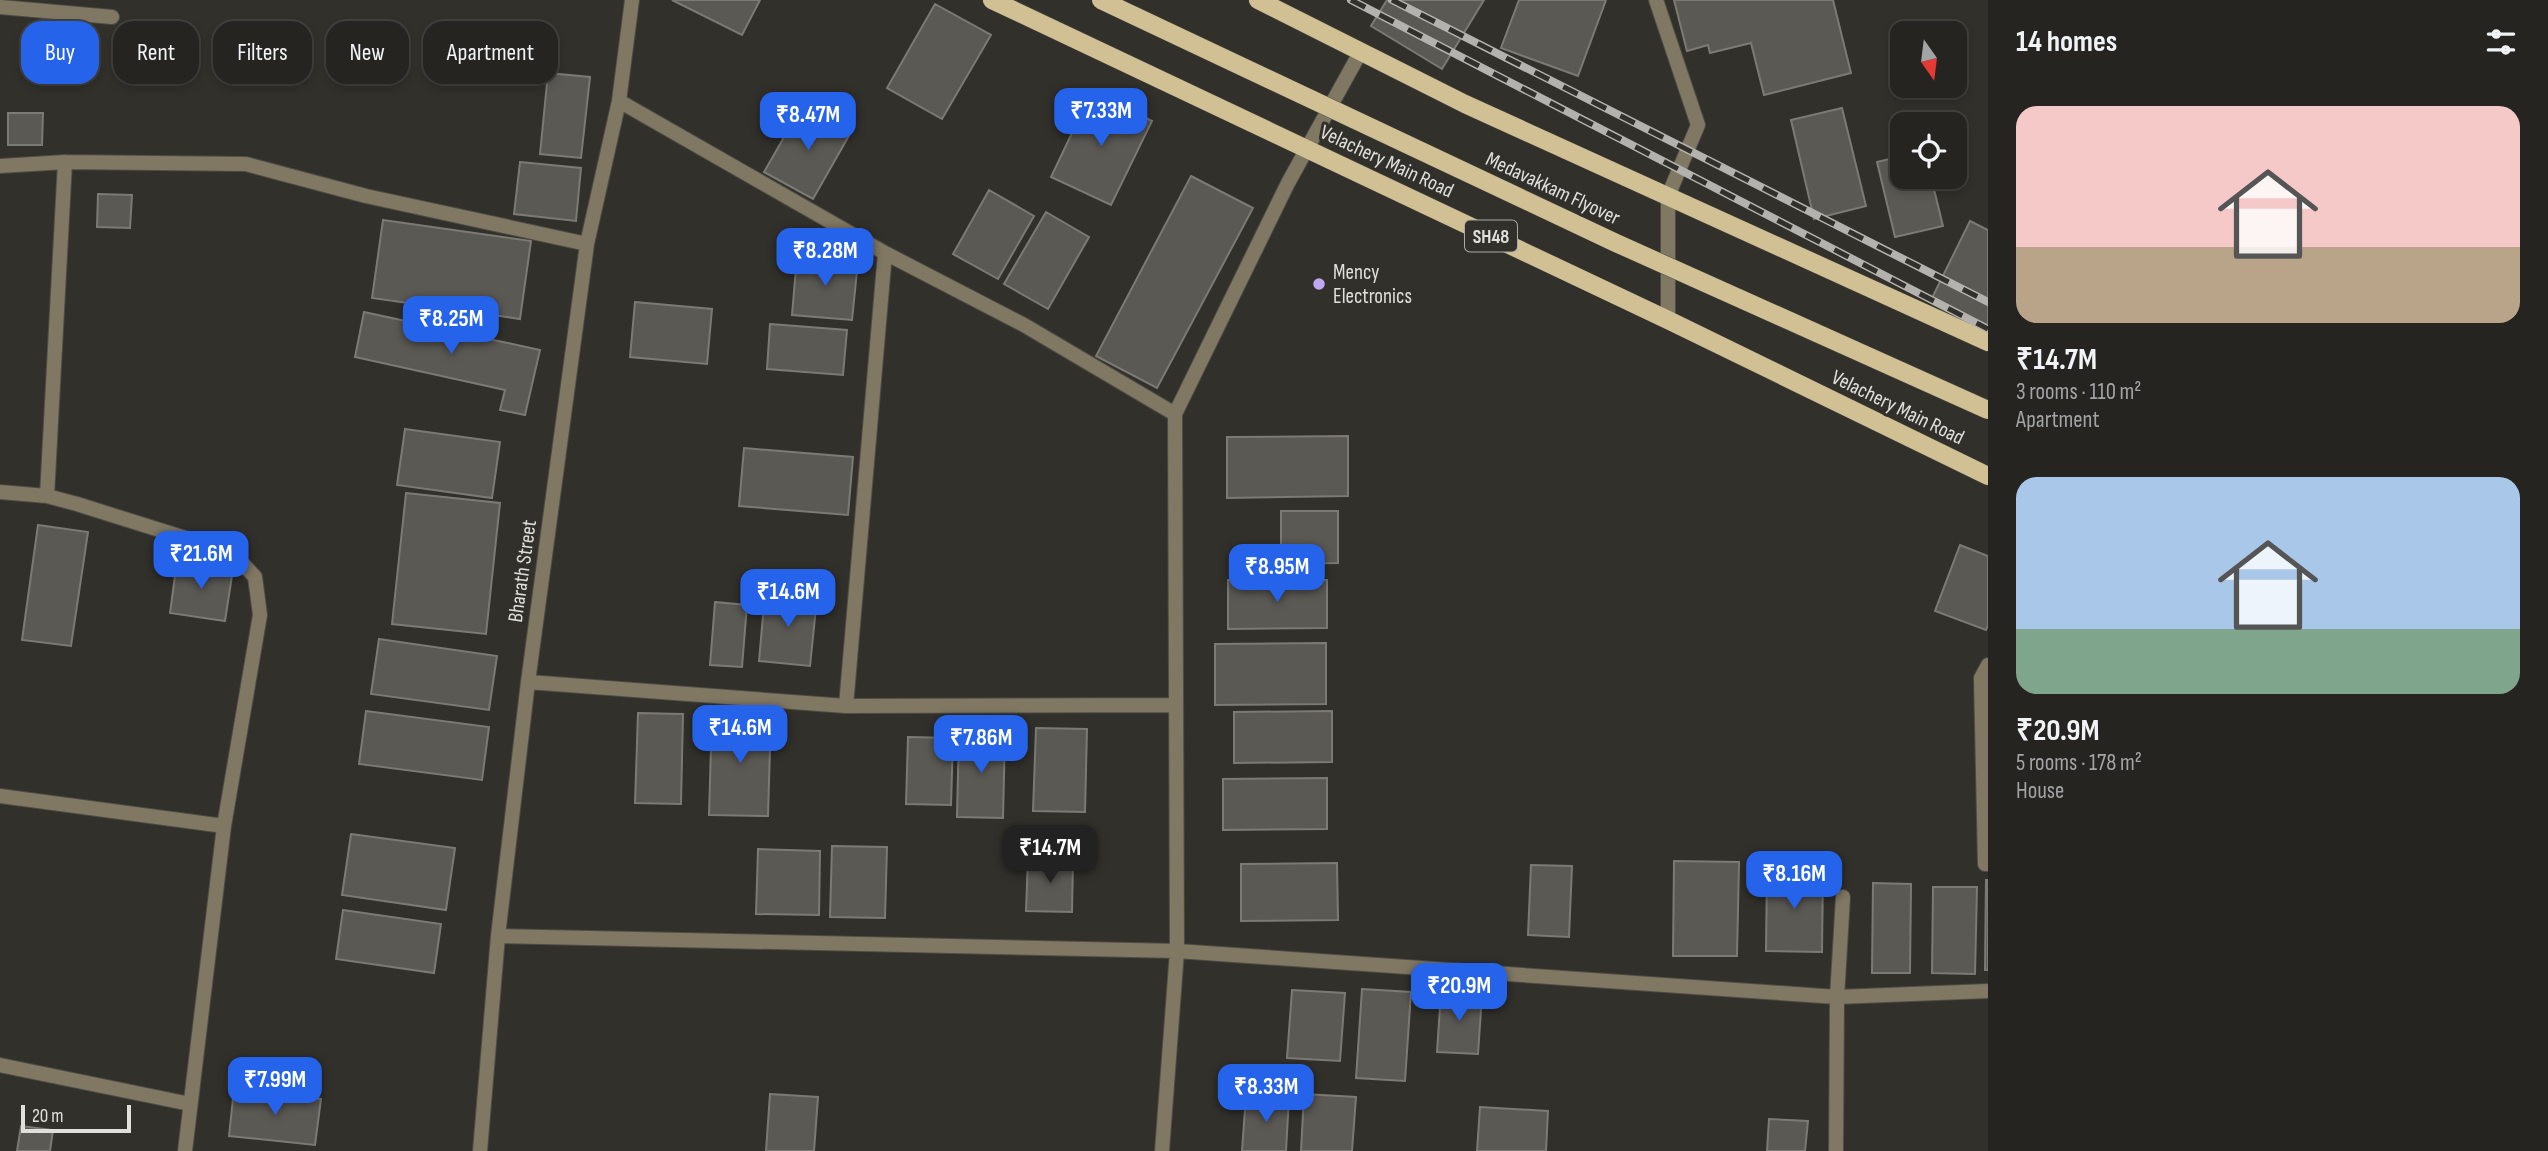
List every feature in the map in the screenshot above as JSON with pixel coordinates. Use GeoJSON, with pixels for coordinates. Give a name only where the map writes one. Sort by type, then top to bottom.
{"type":"FeatureCollection","features":[{"type":"Feature","properties":{"kind":"main road","name":"Velachery Main Road"},"geometry":{"type":"LineString","coordinates":[[992,0],[1668,320],[1988,476]]}},
{"type":"Feature","properties":{"kind":"main road","name":"Medavakkam Flyover"},"geometry":{"type":"LineString","coordinates":[[1101,0],[1616,243],[1988,410]]}},
{"type":"Feature","properties":{"kind":"main road"},"geometry":{"type":"LineString","coordinates":[[1258,0],[1465,103],[1988,342]]}},
{"type":"Feature","properties":{"kind":"street","name":"Bharath Street"},"geometry":{"type":"LineString","coordinates":[[480,1151],[498,936],[528,682],[587,244],[619,102],[632,0]]}},
{"type":"Feature","properties":{"kind":"street"},"geometry":{"type":"LineString","coordinates":[[1656,0],[1698,125],[1668,196],[1668,320]]}},
{"type":"Feature","properties":{"kind":"street"},"geometry":{"type":"LineString","coordinates":[[0,7],[112,17]]}},
{"type":"Feature","properties":{"kind":"street"},"geometry":{"type":"LineString","coordinates":[[1162,1151],[1177,951],[1175,414],[1288,183],[1361,51]]}},
{"type":"Feature","properties":{"kind":"street"},"geometry":{"type":"LineString","coordinates":[[619,102],[885,253],[1024,325],[1175,414]]}},
{"type":"Feature","properties":{"kind":"street"},"geometry":{"type":"LineString","coordinates":[[0,166],[65,162],[246,164],[366,196],[587,244]]}},
{"type":"Feature","properties":{"kind":"street"},"geometry":{"type":"LineString","coordinates":[[47,496],[65,162]]}},
{"type":"Feature","properties":{"kind":"street"},"geometry":{"type":"LineString","coordinates":[[846,706],[885,253]]}},
{"type":"Feature","properties":{"kind":"street"},"geometry":{"type":"LineString","coordinates":[[0,492],[47,496],[233,553],[255,577],[260,615],[224,826],[186,1151]]}},
{"type":"Feature","properties":{"kind":"street"},"geometry":{"type":"LineString","coordinates":[[1988,665],[1981,678],[1983,821],[1985,864],[1988,864]]}},
{"type":"Feature","properties":{"kind":"street"},"geometry":{"type":"LineString","coordinates":[[528,682],[846,706],[1176,705]]}},
{"type":"Feature","properties":{"kind":"street"},"geometry":{"type":"LineString","coordinates":[[0,796],[224,826]]}},
{"type":"Feature","properties":{"kind":"street"},"geometry":{"type":"LineString","coordinates":[[1836,1151],[1836,997],[1843,897]]}},
{"type":"Feature","properties":{"kind":"street"},"geometry":{"type":"LineString","coordinates":[[498,936],[1177,951],[1836,997],[1988,991]]}},
{"type":"Feature","properties":{"kind":"street"},"geometry":{"type":"LineString","coordinates":[[0,1065],[190,1104]]}},
{"type":"Feature","properties":{"kind":"building"},"geometry":{"type":"Polygon","coordinates":[[[672,0],[760,0],[742,35],[672,0]]]}},
{"type":"Feature","properties":{"kind":"building"},"geometry":{"type":"Polygon","coordinates":[[[1387,0],[1484,0],[1442,69],[1371,26],[1387,0]]]}},
{"type":"Feature","properties":{"kind":"building"},"geometry":{"type":"Polygon","coordinates":[[[1519,0],[1606,0],[1578,76],[1501,48],[1519,0]]]}},
{"type":"Feature","properties":{"kind":"building"},"geometry":{"type":"Polygon","coordinates":[[[1674,0],[1833,0],[1851,73],[1764,95],[1751,43],[1710,53],[1708,45],[1687,51],[1674,0]]]}},
{"type":"Feature","properties":{"kind":"building"},"geometry":{"type":"Polygon","coordinates":[[[935,4],[991,35],[942,119],[887,88],[935,4]]]}},
{"type":"Feature","properties":{"kind":"building"},"geometry":{"type":"Polygon","coordinates":[[[558,74],[590,77],[581,158],[540,154],[547,84],[558,84],[558,74]]]}},
{"type":"Feature","properties":{"kind":"building"},"geometry":{"type":"Polygon","coordinates":[[[1092,91],[1152,121],[1111,205],[1051,177],[1092,91]]]}},
{"type":"Feature","properties":{"kind":"building"},"geometry":{"type":"Polygon","coordinates":[[[803,104],[851,132],[813,199],[764,172],[803,104]]]}},
{"type":"Feature","properties":{"kind":"building"},"geometry":{"type":"Polygon","coordinates":[[[1842,108],[1866,206],[1814,219],[1791,120],[1842,108]]]}},
{"type":"Feature","properties":{"kind":"building"},"geometry":{"type":"Polygon","coordinates":[[[8,113],[43,113],[42,145],[8,145],[8,113]]]}},
{"type":"Feature","properties":{"kind":"building"},"geometry":{"type":"Polygon","coordinates":[[[1890,159],[1890,189],[1934,189],[1943,226],[1895,237],[1877,162],[1890,159]]]}},
{"type":"Feature","properties":{"kind":"building"},"geometry":{"type":"Polygon","coordinates":[[[520,162],[581,168],[576,221],[514,214],[520,162]]]}},
{"type":"Feature","properties":{"kind":"building"},"geometry":{"type":"Polygon","coordinates":[[[1191,176],[1253,208],[1157,388],[1096,356],[1191,176]]]}},
{"type":"Feature","properties":{"kind":"building"},"geometry":{"type":"Polygon","coordinates":[[[989,190],[1034,216],[998,279],[953,254],[989,190]]]}},
{"type":"Feature","properties":{"kind":"building"},"geometry":{"type":"Polygon","coordinates":[[[98,194],[132,195],[130,228],[97,227],[98,194]]]}},
{"type":"Feature","properties":{"kind":"building"},"geometry":{"type":"Polygon","coordinates":[[[1046,212],[1089,237],[1048,309],[1004,284],[1046,212]]]}},
{"type":"Feature","properties":{"kind":"building"},"geometry":{"type":"Polygon","coordinates":[[[383,220],[531,241],[520,319],[372,298],[383,220]]]}},
{"type":"Feature","properties":{"kind":"building"},"geometry":{"type":"Polygon","coordinates":[[[1970,221],[1988,230],[1988,330],[1930,302],[1970,221]]]}},
{"type":"Feature","properties":{"kind":"building"},"geometry":{"type":"Polygon","coordinates":[[[797,256],[858,261],[852,320],[792,315],[797,256]]]}},
{"type":"Feature","properties":{"kind":"building"},"geometry":{"type":"Polygon","coordinates":[[[635,302],[712,309],[707,364],[630,357],[635,302]]]}},
{"type":"Feature","properties":{"kind":"building"},"geometry":{"type":"Polygon","coordinates":[[[364,312],[540,350],[525,415],[500,410],[505,390],[355,357],[364,312]]]}},
{"type":"Feature","properties":{"kind":"building"},"geometry":{"type":"Polygon","coordinates":[[[770,324],[847,330],[843,375],[767,369],[770,324]]]}},
{"type":"Feature","properties":{"kind":"building"},"geometry":{"type":"Polygon","coordinates":[[[405,429],[500,442],[492,498],[397,485],[405,429]]]}},
{"type":"Feature","properties":{"kind":"building"},"geometry":{"type":"Polygon","coordinates":[[[1348,436],[1348,496],[1227,498],[1227,437],[1348,436]]]}},
{"type":"Feature","properties":{"kind":"building"},"geometry":{"type":"Polygon","coordinates":[[[744,448],[853,457],[848,515],[739,506],[744,448]]]}},
{"type":"Feature","properties":{"kind":"building"},"geometry":{"type":"Polygon","coordinates":[[[406,493],[500,503],[486,634],[392,624],[406,493]]]}},
{"type":"Feature","properties":{"kind":"building"},"geometry":{"type":"Polygon","coordinates":[[[1281,511],[1338,511],[1338,563],[1281,564],[1281,511]]]}},
{"type":"Feature","properties":{"kind":"building"},"geometry":{"type":"Polygon","coordinates":[[[38,525],[88,532],[71,646],[22,640],[38,525]]]}},
{"type":"Feature","properties":{"kind":"building"},"geometry":{"type":"Polygon","coordinates":[[[1960,545],[1988,556],[1986,630],[1935,611],[1960,545]]]}},
{"type":"Feature","properties":{"kind":"building"},"geometry":{"type":"Polygon","coordinates":[[[177,561],[233,569],[225,621],[170,613],[177,561]]]}},
{"type":"Feature","properties":{"kind":"building"},"geometry":{"type":"Polygon","coordinates":[[[1228,580],[1327,580],[1327,628],[1228,629],[1228,580]]]}},
{"type":"Feature","properties":{"kind":"building"},"geometry":{"type":"Polygon","coordinates":[[[765,593],[817,598],[810,666],[759,661],[765,593]]]}},
{"type":"Feature","properties":{"kind":"building"},"geometry":{"type":"Polygon","coordinates":[[[715,602],[747,605],[742,667],[710,665],[715,602]]]}},
{"type":"Feature","properties":{"kind":"building"},"geometry":{"type":"Polygon","coordinates":[[[379,639],[497,656],[489,710],[371,694],[379,639]]]}},
{"type":"Feature","properties":{"kind":"building"},"geometry":{"type":"Polygon","coordinates":[[[1326,643],[1326,704],[1215,705],[1215,644],[1326,643]]]}},
{"type":"Feature","properties":{"kind":"building"},"geometry":{"type":"Polygon","coordinates":[[[366,711],[489,727],[482,780],[359,764],[366,711]]]}},
{"type":"Feature","properties":{"kind":"building"},"geometry":{"type":"Polygon","coordinates":[[[1332,711],[1332,762],[1234,763],[1234,712],[1332,711]]]}},
{"type":"Feature","properties":{"kind":"building"},"geometry":{"type":"Polygon","coordinates":[[[638,713],[683,714],[681,804],[635,803],[638,713]]]}},
{"type":"Feature","properties":{"kind":"building"},"geometry":{"type":"Polygon","coordinates":[[[712,714],[771,714],[768,816],[709,815],[712,714]]]}},
{"type":"Feature","properties":{"kind":"building"},"geometry":{"type":"Polygon","coordinates":[[[1036,728],[1087,729],[1085,812],[1033,811],[1036,728]]]}},
{"type":"Feature","properties":{"kind":"building"},"geometry":{"type":"Polygon","coordinates":[[[959,731],[1005,732],[1003,818],[957,817],[959,731]]]}},
{"type":"Feature","properties":{"kind":"building"},"geometry":{"type":"Polygon","coordinates":[[[908,737],[953,738],[951,805],[906,804],[908,737]]]}},
{"type":"Feature","properties":{"kind":"building"},"geometry":{"type":"Polygon","coordinates":[[[1327,778],[1327,829],[1223,830],[1223,779],[1327,778]]]}},
{"type":"Feature","properties":{"kind":"building"},"geometry":{"type":"Polygon","coordinates":[[[351,834],[455,848],[446,910],[342,895],[351,834]]]}},
{"type":"Feature","properties":{"kind":"building"},"geometry":{"type":"Polygon","coordinates":[[[832,846],[887,847],[885,918],[830,917],[832,846]]]}},
{"type":"Feature","properties":{"kind":"building"},"geometry":{"type":"Polygon","coordinates":[[[758,849],[820,851],[819,915],[756,914],[758,849]]]}},
{"type":"Feature","properties":{"kind":"building"},"geometry":{"type":"Polygon","coordinates":[[[1028,858],[1073,859],[1072,912],[1026,911],[1028,858]]]}},
{"type":"Feature","properties":{"kind":"building"},"geometry":{"type":"Polygon","coordinates":[[[1674,861],[1739,862],[1737,956],[1673,956],[1674,861]]]}},
{"type":"Feature","properties":{"kind":"building"},"geometry":{"type":"Polygon","coordinates":[[[1337,863],[1338,920],[1241,921],[1241,864],[1337,863]]]}},
{"type":"Feature","properties":{"kind":"building"},"geometry":{"type":"Polygon","coordinates":[[[1531,865],[1572,866],[1569,937],[1528,935],[1531,865]]]}},
{"type":"Feature","properties":{"kind":"building"},"geometry":{"type":"Polygon","coordinates":[[[1767,870],[1823,871],[1822,952],[1766,951],[1767,870]]]}},
{"type":"Feature","properties":{"kind":"building"},"geometry":{"type":"Polygon","coordinates":[[[1988,880],[1988,970],[1985,970],[1988,880]]]}},
{"type":"Feature","properties":{"kind":"building"},"geometry":{"type":"Polygon","coordinates":[[[1873,883],[1911,884],[1910,973],[1872,973],[1873,883]]]}},
{"type":"Feature","properties":{"kind":"building"},"geometry":{"type":"Polygon","coordinates":[[[1933,887],[1977,887],[1975,974],[1932,973],[1933,887]]]}},
{"type":"Feature","properties":{"kind":"building"},"geometry":{"type":"Polygon","coordinates":[[[343,910],[441,924],[434,973],[336,959],[343,910]]]}},
{"type":"Feature","properties":{"kind":"building"},"geometry":{"type":"Polygon","coordinates":[[[1362,989],[1411,992],[1405,1081],[1356,1078],[1362,989]]]}},
{"type":"Feature","properties":{"kind":"building"},"geometry":{"type":"Polygon","coordinates":[[[1292,990],[1345,993],[1340,1061],[1287,1058],[1292,990]]]}},
{"type":"Feature","properties":{"kind":"building"},"geometry":{"type":"Polygon","coordinates":[[[1441,992],[1482,995],[1478,1054],[1437,1052],[1441,992]]]}},
{"type":"Feature","properties":{"kind":"building"},"geometry":{"type":"Polygon","coordinates":[[[234,1089],[321,1099],[315,1145],[229,1136],[234,1089]]]}},
{"type":"Feature","properties":{"kind":"building"},"geometry":{"type":"Polygon","coordinates":[[[770,1094],[818,1097],[814,1151],[766,1151],[770,1094]]]}},
{"type":"Feature","properties":{"kind":"building"},"geometry":{"type":"Polygon","coordinates":[[[1304,1094],[1356,1097],[1352,1151],[1301,1151],[1304,1094]]]}},
{"type":"Feature","properties":{"kind":"building"},"geometry":{"type":"Polygon","coordinates":[[[1246,1095],[1289,1098],[1286,1151],[1242,1151],[1246,1095]]]}},
{"type":"Feature","properties":{"kind":"building"},"geometry":{"type":"Polygon","coordinates":[[[1480,1107],[1548,1111],[1546,1151],[1477,1151],[1480,1107]]]}},
{"type":"Feature","properties":{"kind":"building"},"geometry":{"type":"Polygon","coordinates":[[[1769,1119],[1808,1121],[1805,1151],[1767,1151],[1769,1119]]]}},
{"type":"Feature","properties":{"kind":"building"},"geometry":{"type":"Polygon","coordinates":[[[21,1126],[53,1130],[50,1151],[17,1151],[21,1126]]]}},
{"type":"Feature","properties":{"kind":"railway"},"geometry":{"type":"LineString","coordinates":[[1351,0],[1988,329]]}},
{"type":"Feature","properties":{"kind":"railway"},"geometry":{"type":"LineString","coordinates":[[1392,0],[1988,302]]}},
{"type":"Feature","properties":{"kind":"place","name":"Mency Electronics"},"geometry":{"type":"Point","coordinates":[1319,284]}}]}
